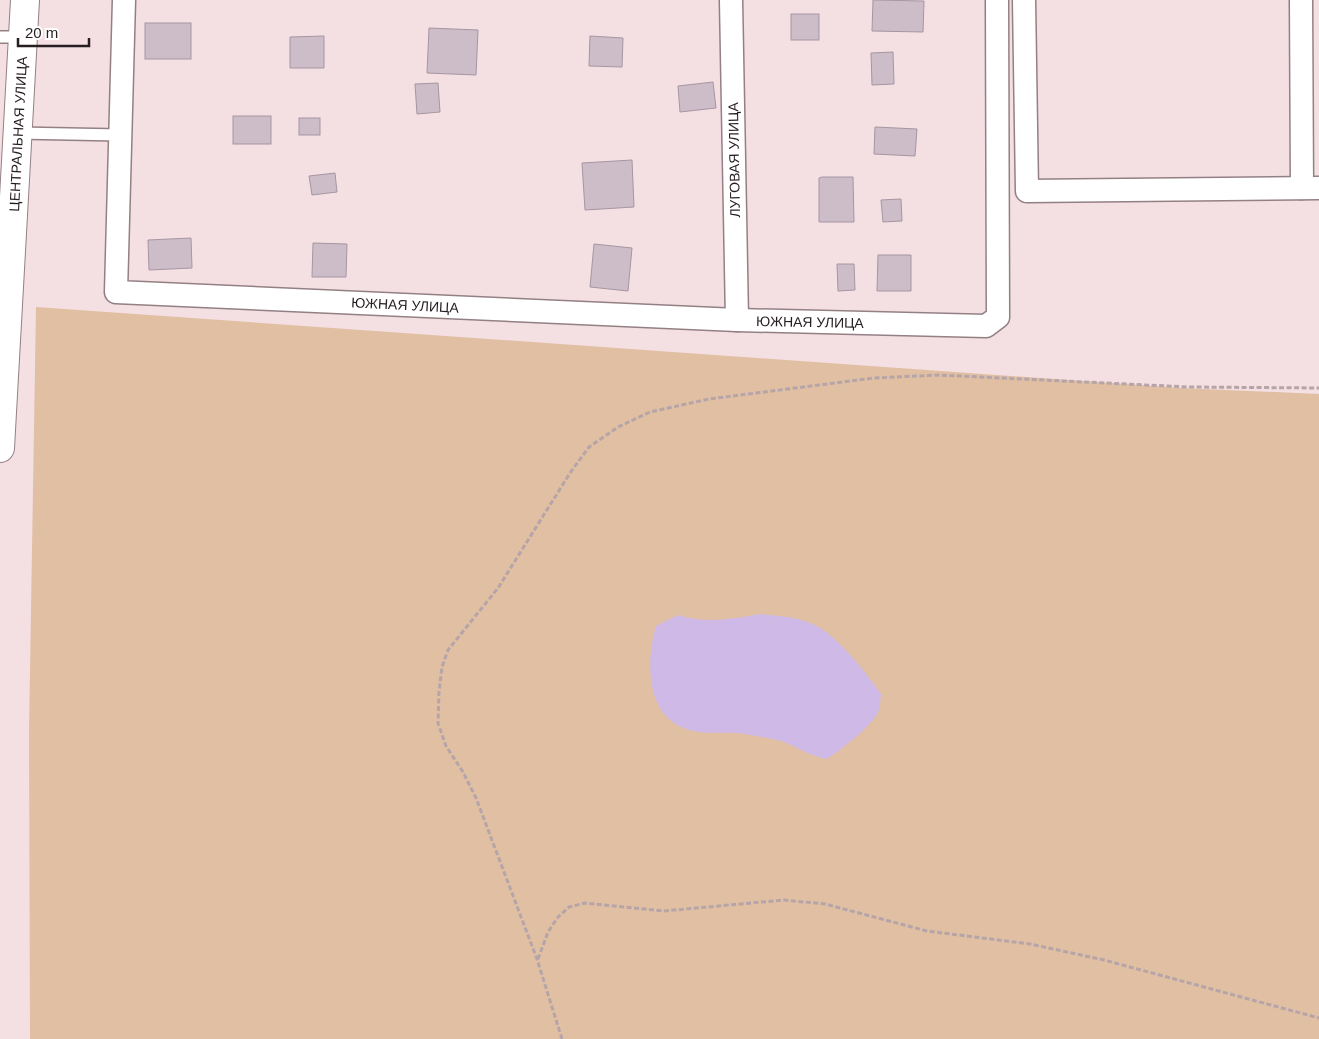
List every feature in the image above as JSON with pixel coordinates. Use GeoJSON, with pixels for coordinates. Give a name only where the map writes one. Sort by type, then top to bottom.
{"type":"FeatureCollection","features":[{"type":"Feature","properties":{"kind":"main road","name":"ЦЕНТРАЛЬНАЯ УЛИЦА"},"geometry":{"type":"LineString","coordinates":[[0,448],[18,133],[12,37],[25,0]]}},
{"type":"Feature","properties":{"kind":"street","name":"ЮЖНАЯ УЛИЦА"},"geometry":{"type":"LineString","coordinates":[[124,0],[116,292],[737,320],[986,326],[998,317],[997,0]]}},
{"type":"Feature","properties":{"kind":"street","name":"ЛУГОВАЯ УЛИЦА"},"geometry":{"type":"LineString","coordinates":[[731,0],[737,320]]}},
{"type":"Feature","properties":{"kind":"street"},"geometry":{"type":"LineString","coordinates":[[1024,0],[1027,191],[1311,188],[1301,0]]}},
{"type":"Feature","properties":{"kind":"lane"},"geometry":{"type":"LineString","coordinates":[[18,133],[120,135]]}},
{"type":"Feature","properties":{"kind":"path"},"geometry":{"type":"LineString","coordinates":[[562,1039],[538,959],[476,798],[463,772],[446,746],[438,723],[439,692],[442,667],[448,650],[498,588],[570,473],[589,447],[618,427],[650,412],[709,399],[874,378],[939,375],[1188,387],[1319,388]]}},
{"type":"Feature","properties":{"kind":"path"},"geometry":{"type":"LineString","coordinates":[[538,959],[548,932],[558,917],[570,907],[585,903],[664,910],[784,900],[825,904],[927,931],[1030,944],[1104,960],[1319,1018]]}},
{"type":"Feature","properties":{"kind":"shaded area"},"geometry":{"type":"Polygon","coordinates":[[[36,307],[1182,388],[1319,394],[1319,1039],[30,1039],[29,732],[36,307]]]}},
{"type":"Feature","properties":{"kind":"shaded area"},"geometry":{"type":"Polygon","coordinates":[[[760,614],[790,617],[817,626],[834,639],[852,657],[881,694],[880,708],[876,716],[856,737],[827,759],[810,754],[784,742],[771,739],[734,733],[702,732],[686,729],[673,722],[663,712],[656,699],[650,670],[656,626],[678,615],[708,620],[760,614]]]}},
{"type":"Feature","properties":{"kind":"building"},"geometry":{"type":"Polygon","coordinates":[[[873,0],[924,1],[923,32],[872,31],[873,0]]]}},
{"type":"Feature","properties":{"kind":"building"},"geometry":{"type":"Polygon","coordinates":[[[791,14],[819,14],[819,40],[791,40],[791,14]]]}},
{"type":"Feature","properties":{"kind":"building"},"geometry":{"type":"Polygon","coordinates":[[[145,23],[191,23],[191,59],[145,59],[145,23]]]}},
{"type":"Feature","properties":{"kind":"building"},"geometry":{"type":"Polygon","coordinates":[[[429,28],[478,30],[476,75],[427,73],[429,28]]]}},
{"type":"Feature","properties":{"kind":"building"},"geometry":{"type":"Polygon","coordinates":[[[324,36],[324,68],[290,68],[290,37],[324,36]]]}},
{"type":"Feature","properties":{"kind":"building"},"geometry":{"type":"Polygon","coordinates":[[[590,36],[623,38],[622,67],[589,66],[590,36]]]}},
{"type":"Feature","properties":{"kind":"building"},"geometry":{"type":"Polygon","coordinates":[[[893,52],[894,84],[872,85],[871,53],[893,52]]]}},
{"type":"Feature","properties":{"kind":"building"},"geometry":{"type":"Polygon","coordinates":[[[713,82],[716,108],[680,112],[678,86],[713,82]]]}},
{"type":"Feature","properties":{"kind":"building"},"geometry":{"type":"Polygon","coordinates":[[[438,83],[440,112],[417,114],[415,84],[438,83]]]}},
{"type":"Feature","properties":{"kind":"building"},"geometry":{"type":"Polygon","coordinates":[[[233,116],[271,116],[271,144],[233,144],[233,116]]]}},
{"type":"Feature","properties":{"kind":"building"},"geometry":{"type":"Polygon","coordinates":[[[299,118],[320,118],[320,135],[299,135],[299,118]]]}},
{"type":"Feature","properties":{"kind":"building"},"geometry":{"type":"Polygon","coordinates":[[[875,127],[917,129],[915,156],[874,154],[875,127]]]}},
{"type":"Feature","properties":{"kind":"building"},"geometry":{"type":"Polygon","coordinates":[[[632,160],[634,207],[585,210],[582,163],[632,160]]]}},
{"type":"Feature","properties":{"kind":"building"},"geometry":{"type":"Polygon","coordinates":[[[335,173],[337,192],[312,195],[309,176],[335,173]]]}},
{"type":"Feature","properties":{"kind":"building"},"geometry":{"type":"Polygon","coordinates":[[[853,177],[854,222],[819,222],[819,178],[853,177]]]}},
{"type":"Feature","properties":{"kind":"building"},"geometry":{"type":"Polygon","coordinates":[[[901,199],[902,221],[883,222],[881,200],[901,199]]]}},
{"type":"Feature","properties":{"kind":"building"},"geometry":{"type":"Polygon","coordinates":[[[191,238],[192,268],[149,270],[148,240],[191,238]]]}},
{"type":"Feature","properties":{"kind":"building"},"geometry":{"type":"Polygon","coordinates":[[[313,243],[347,244],[346,277],[312,277],[313,243]]]}},
{"type":"Feature","properties":{"kind":"building"},"geometry":{"type":"Polygon","coordinates":[[[594,244],[632,248],[628,291],[590,287],[594,244]]]}},
{"type":"Feature","properties":{"kind":"building"},"geometry":{"type":"Polygon","coordinates":[[[878,255],[911,255],[911,291],[877,291],[878,255]]]}},
{"type":"Feature","properties":{"kind":"building"},"geometry":{"type":"Polygon","coordinates":[[[837,264],[854,264],[855,290],[838,291],[837,264]]]}}]}
